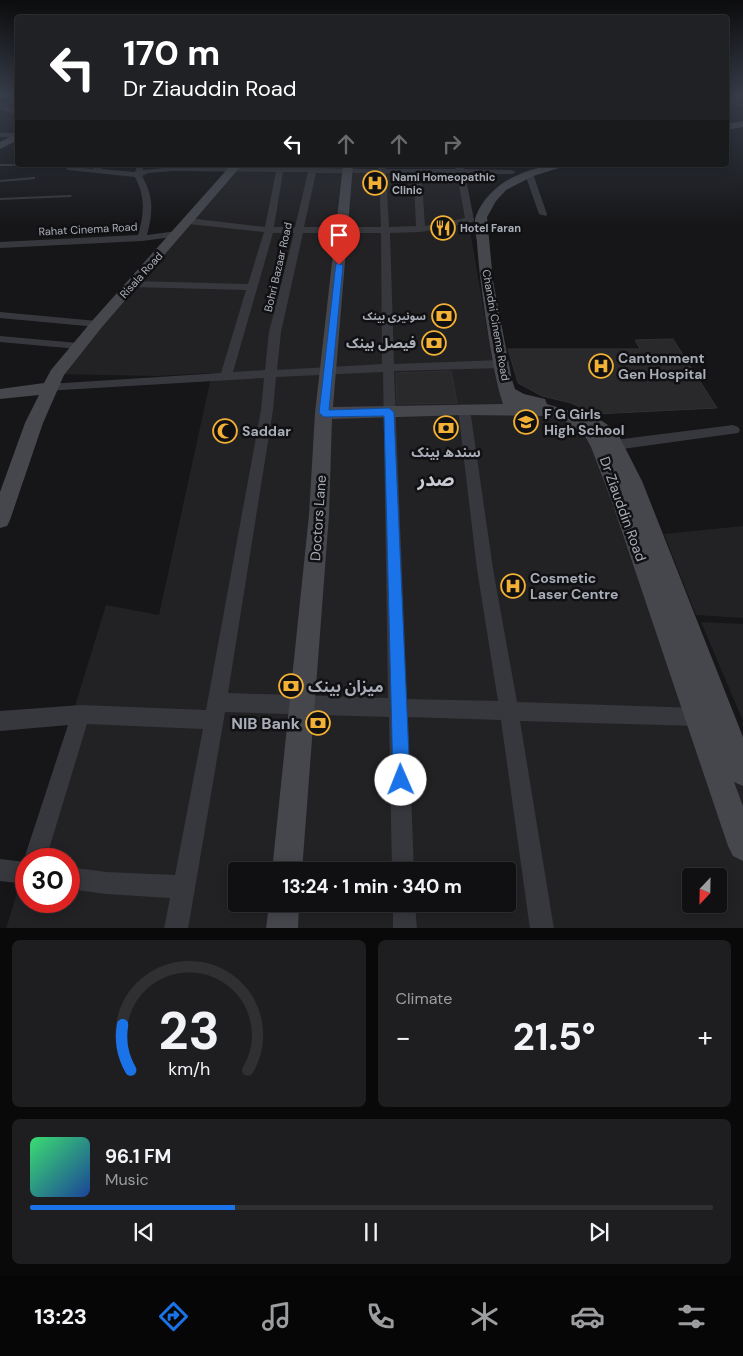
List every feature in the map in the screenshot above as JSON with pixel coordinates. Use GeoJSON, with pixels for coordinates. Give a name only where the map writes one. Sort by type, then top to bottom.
{"type":"FeatureCollection","features":[{"type":"Feature","properties":{"kind":"main road"},"geometry":{"type":"LineString","coordinates":[[0,146],[11,139]]}},
{"type":"Feature","properties":{"kind":"main road","name":"Doctors Lane"},"geometry":{"type":"LineString","coordinates":[[288,862],[319,515],[324,413],[343,230],[347,167]]}},
{"type":"Feature","properties":{"kind":"main road"},"geometry":{"type":"LineString","coordinates":[[508,403],[498,365],[470,220],[474,208],[511,171],[533,167]]}},
{"type":"Feature","properties":{"kind":"main road","name":"Chandni Cinema Road"},"geometry":{"type":"LineString","coordinates":[[498,365],[486,281],[481,216],[498,192],[510,183],[529,174],[552,167]]}},
{"type":"Feature","properties":{"kind":"main road"},"geometry":{"type":"LineString","coordinates":[[0,394],[49,388],[34,424],[0,520]]}},
{"type":"Feature","properties":{"kind":"main road","name":"Dr Ziauddin Road"},"geometry":{"type":"LineString","coordinates":[[324,413],[464,409],[508,403],[519,399],[546,404],[586,418],[610,434],[632,481],[743,772]]}},
{"type":"Feature","properties":{"kind":"main road","name":"Dr Ziauddin Road"},"geometry":{"type":"LineString","coordinates":[[508,403],[551,410],[571,417],[592,432],[600,447],[743,846]]}},
{"type":"Feature","properties":{"kind":"main road"},"geometry":{"type":"LineString","coordinates":[[282,928],[283,912]]}},
{"type":"Feature","properties":{"kind":"street"},"geometry":{"type":"LineString","coordinates":[[67,167],[138,175],[147,171],[173,169],[282,167],[381,168],[427,172],[460,168],[511,171]]}},
{"type":"Feature","properties":{"kind":"street"},"geometry":{"type":"LineString","coordinates":[[93,171],[100,167]]}},
{"type":"Feature","properties":{"kind":"street"},"geometry":{"type":"LineString","coordinates":[[140,167],[138,175],[145,188],[150,206],[142,238]]}},
{"type":"Feature","properties":{"kind":"street"},"geometry":{"type":"LineString","coordinates":[[226,376],[269,230],[282,167]]}},
{"type":"Feature","properties":{"kind":"street","name":"Bohri Bazaar Road"},"geometry":{"type":"LineString","coordinates":[[176,928],[267,410],[275,332],[313,167]]}},
{"type":"Feature","properties":{"kind":"street","name":"Risala Road"},"geometry":{"type":"LineString","coordinates":[[49,388],[78,346],[234,168]]}},
{"type":"Feature","properties":{"kind":"street"},"geometry":{"type":"LineString","coordinates":[[381,168],[387,269],[389,412],[403,862]]}},
{"type":"Feature","properties":{"kind":"street"},"geometry":{"type":"LineString","coordinates":[[188,222],[269,230],[421,230],[453,225],[470,220],[460,168]]}},
{"type":"Feature","properties":{"kind":"street"},"geometry":{"type":"LineString","coordinates":[[421,230],[418,182],[427,175],[427,172]]}},
{"type":"Feature","properties":{"kind":"street"},"geometry":{"type":"LineString","coordinates":[[529,174],[543,214]]}},
{"type":"Feature","properties":{"kind":"street","name":"Rahat Cinema Road"},"geometry":{"type":"LineString","coordinates":[[0,245],[142,238],[177,234]]}},
{"type":"Feature","properties":{"kind":"street"},"geometry":{"type":"LineString","coordinates":[[132,284],[252,287]]}},
{"type":"Feature","properties":{"kind":"street"},"geometry":{"type":"LineString","coordinates":[[0,315],[97,324]]}},
{"type":"Feature","properties":{"kind":"street"},"geometry":{"type":"LineString","coordinates":[[0,339],[78,346]]}},
{"type":"Feature","properties":{"kind":"street"},"geometry":{"type":"LineString","coordinates":[[49,388],[328,370],[498,365]]}},
{"type":"Feature","properties":{"kind":"street"},"geometry":{"type":"LineString","coordinates":[[464,409],[485,568],[510,712],[542,928]]}},
{"type":"Feature","properties":{"kind":"street"},"geometry":{"type":"LineString","coordinates":[[615,445],[733,430]]}},
{"type":"Feature","properties":{"kind":"street"},"geometry":{"type":"LineString","coordinates":[[0,722],[81,714],[215,711],[302,704],[698,717]]}},
{"type":"Feature","properties":{"kind":"street"},"geometry":{"type":"LineString","coordinates":[[38,848],[81,714]]}},
{"type":"Feature","properties":{"kind":"street"},"geometry":{"type":"LineString","coordinates":[[0,870],[15,872]]}},
{"type":"Feature","properties":{"kind":"street"},"geometry":{"type":"LineString","coordinates":[[80,879],[106,883],[183,887]]}},
{"type":"Feature","properties":{"kind":"street"},"geometry":{"type":"LineString","coordinates":[[404,912],[404,928]]}},
{"type":"Feature","properties":{"kind":"lane"},"geometry":{"type":"LineString","coordinates":[[0,165],[15,165]]}},
{"type":"Feature","properties":{"kind":"lane"},"geometry":{"type":"LineString","coordinates":[[0,181],[34,178]]}},
{"type":"Feature","properties":{"kind":"lane"},"geometry":{"type":"LineString","coordinates":[[0,199],[70,196]]}},
{"type":"Feature","properties":{"kind":"shaded area"},"geometry":{"type":"Polygon","coordinates":[[[232,170],[460,172],[493,365],[508,392],[586,418],[743,770],[743,928],[6,928],[15,899],[15,913],[80,913],[80,848],[31,848],[106,605],[159,615],[212,373],[156,376],[57,374],[232,170]]]}},
{"type":"Feature","properties":{"kind":"shaded area"},"geometry":{"type":"Polygon","coordinates":[[[743,526],[743,618],[696,615],[664,534],[743,526]]]}},
{"type":"Feature","properties":{"kind":"shaded area"},"geometry":{"type":"Polygon","coordinates":[[[701,622],[743,624],[743,721],[701,622]]]}},
{"type":"Feature","properties":{"kind":"building","name":"Cantonment Gen Hospital"},"geometry":{"type":"Polygon","coordinates":[[[673,339],[717,408],[595,414],[571,403],[542,396],[518,383],[508,349],[640,349],[635,340],[673,339]]]}},
{"type":"Feature","properties":{"kind":"building"},"geometry":{"type":"Polygon","coordinates":[[[451,371],[457,403],[397,404],[396,373],[451,371]]]}},
{"type":"Feature","properties":{"kind":"place","name":"Nami Homeopathic Clinic"},"geometry":{"type":"Point","coordinates":[375,183]}},
{"type":"Feature","properties":{"kind":"place","name":"Hotel Faran"},"geometry":{"type":"Point","coordinates":[443,228]}},
{"type":"Feature","properties":{"kind":"place","name":"سونیری بینک"},"geometry":{"type":"Point","coordinates":[444,316]}},
{"type":"Feature","properties":{"kind":"place","name":"فیصل بینک"},"geometry":{"type":"Point","coordinates":[434,343]}},
{"type":"Feature","properties":{"kind":"place","name":"Cantonment Gen Hospital"},"geometry":{"type":"Point","coordinates":[601,366]}},
{"type":"Feature","properties":{"kind":"place","name":"F G Girls High School"},"geometry":{"type":"Point","coordinates":[526,422]}},
{"type":"Feature","properties":{"kind":"place","name":"سندھ بینک"},"geometry":{"type":"Point","coordinates":[446,428]}},
{"type":"Feature","properties":{"kind":"place","name":"Saddar"},"geometry":{"type":"Point","coordinates":[225,431]}},
{"type":"Feature","properties":{"kind":"place","name":"Cosmetic Laser Centre"},"geometry":{"type":"Point","coordinates":[513,586]}},
{"type":"Feature","properties":{"kind":"place","name":"میزان بینک"},"geometry":{"type":"Point","coordinates":[291,686]}},
{"type":"Feature","properties":{"kind":"place","name":"NIB Bank"},"geometry":{"type":"Point","coordinates":[318,723]}},
{"type":"Feature","properties":{"kind":"district","name":"صدر"},"geometry":{"type":"Point","coordinates":[436,479]}},
{"type":"Feature","properties":{"kind":"route"},"geometry":{"type":"LineString","coordinates":[[339,265],[324,413],[389,412],[401,780]]}}]}
